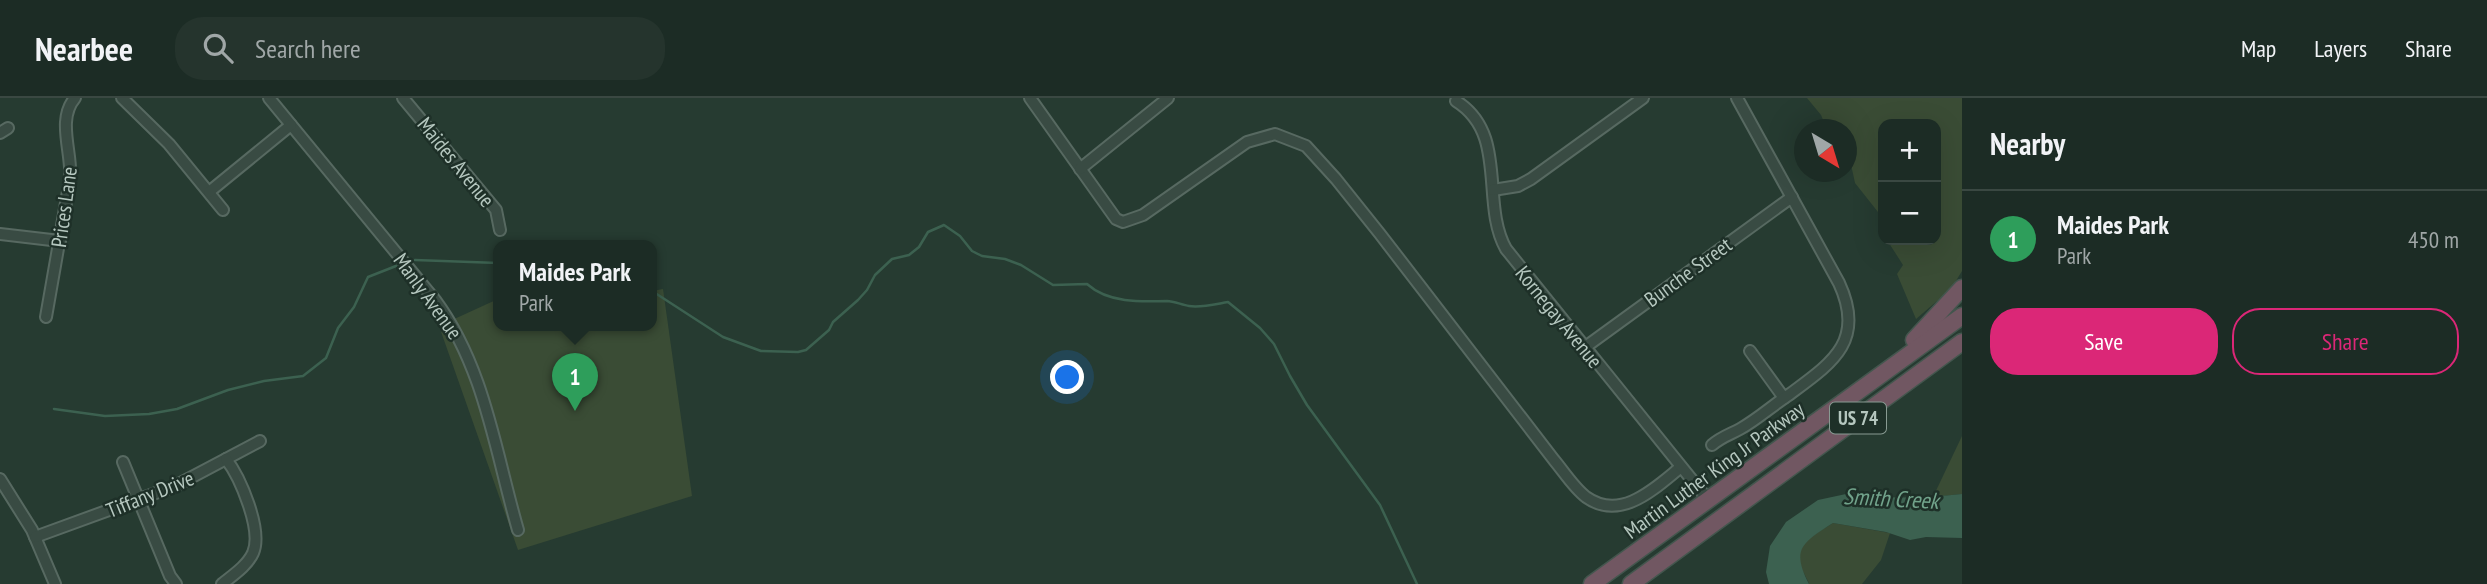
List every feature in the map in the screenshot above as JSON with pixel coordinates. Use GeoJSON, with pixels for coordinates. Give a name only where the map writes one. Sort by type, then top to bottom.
{"type":"FeatureCollection","features":[{"type":"Feature","properties":{"kind":"highway"},"geometry":{"type":"LineString","coordinates":[[1869,383],[1929,327],[1962,288]]}},
{"type":"Feature","properties":{"kind":"highway","name":"Martin Luther King Jr Parkway"},"geometry":{"type":"LineString","coordinates":[[1591,584],[1962,316]]}},
{"type":"Feature","properties":{"kind":"highway","name":"Martin Luther King Jr Parkway"},"geometry":{"type":"LineString","coordinates":[[1631,584],[1962,342]]}},
{"type":"Feature","properties":{"kind":"street","name":"Prices Lane"},"geometry":{"type":"LineString","coordinates":[[46,317],[71,170],[67,110],[75,98]]}},
{"type":"Feature","properties":{"kind":"street"},"geometry":{"type":"LineString","coordinates":[[122,98],[169,144],[223,210]]}},
{"type":"Feature","properties":{"kind":"street","name":"Manly Avenue"},"geometry":{"type":"LineString","coordinates":[[269,98],[435,300],[458,334],[475,372],[518,530]]}},
{"type":"Feature","properties":{"kind":"street","name":"Maides Avenue"},"geometry":{"type":"LineString","coordinates":[[403,98],[496,210],[500,230]]}},
{"type":"Feature","properties":{"kind":"street"},"geometry":{"type":"LineString","coordinates":[[1030,98],[1107,208],[1116,219],[1123,222],[1143,215],[1247,142],[1275,134],[1306,146],[1380,234],[1554,460],[1585,496],[1598,504],[1617,507],[1642,497],[1681,467]]}},
{"type":"Feature","properties":{"kind":"street"},"geometry":{"type":"LineString","coordinates":[[1080,169],[1168,98]]}},
{"type":"Feature","properties":{"kind":"street"},"geometry":{"type":"LineString","coordinates":[[1493,190],[1518,186],[1531,179],[1643,98]]}},
{"type":"Feature","properties":{"kind":"street"},"geometry":{"type":"LineString","coordinates":[[1712,445],[1747,425],[1831,363],[1842,345],[1848,323],[1847,303],[1843,293],[1737,98]]}},
{"type":"Feature","properties":{"kind":"street","name":"Kornegay Avenue"},"geometry":{"type":"LineString","coordinates":[[1459,100],[1477,122],[1487,143],[1495,221],[1506,249],[1709,501]]}},
{"type":"Feature","properties":{"kind":"street"},"geometry":{"type":"LineString","coordinates":[[209,192],[291,125]]}},
{"type":"Feature","properties":{"kind":"street","name":"Bunche Street"},"geometry":{"type":"LineString","coordinates":[[1584,348],[1791,197]]}},
{"type":"Feature","properties":{"kind":"street"},"geometry":{"type":"LineString","coordinates":[[0,233],[60,241]]}},
{"type":"Feature","properties":{"kind":"street"},"geometry":{"type":"LineString","coordinates":[[1750,351],[1784,398]]}},
{"type":"Feature","properties":{"kind":"street","name":"Tiffany Drive"},"geometry":{"type":"LineString","coordinates":[[35,537],[175,486],[260,441]]}},
{"type":"Feature","properties":{"kind":"street"},"geometry":{"type":"LineString","coordinates":[[222,584],[246,563],[256,542],[243,488],[226,459]]}},
{"type":"Feature","properties":{"kind":"street"},"geometry":{"type":"LineString","coordinates":[[123,462],[170,576],[176,584]]}},
{"type":"Feature","properties":{"kind":"street"},"geometry":{"type":"LineString","coordinates":[[0,479],[35,537],[55,584]]}},
{"type":"Feature","properties":{"kind":"shaded area"},"geometry":{"type":"Polygon","coordinates":[[[1807,98],[1962,98],[1962,271],[1951,289],[1916,319],[1897,274],[1903,265],[1890,245],[1941,245],[1941,119],[1878,119],[1878,212],[1855,183],[1857,119],[1823,119],[1807,98]]]}},
{"type":"Feature","properties":{"kind":"shaded area"},"geometry":{"type":"Polygon","coordinates":[[[663,289],[692,496],[518,550],[439,326],[493,301],[493,331],[657,331],[657,290],[663,289]]]}},
{"type":"Feature","properties":{"kind":"shaded area"},"geometry":{"type":"Polygon","coordinates":[[[1962,436],[1962,494],[1933,497],[1962,436]]]}},
{"type":"Feature","properties":{"kind":"shaded area"},"geometry":{"type":"Polygon","coordinates":[[[1833,523],[1890,533],[1881,560],[1862,584],[1809,584],[1799,560],[1801,548],[1810,538],[1833,523]]]}},
{"type":"Feature","properties":{"kind":"water","name":"Smith Creek"},"geometry":{"type":"Polygon","coordinates":[[[1846,494],[1904,497],[1962,494],[1962,538],[1926,537],[1910,540],[1886,532],[1833,523],[1814,535],[1803,547],[1801,562],[1809,584],[1769,584],[1766,572],[1770,546],[1786,522],[1818,500],[1846,494]]]}},
{"type":"Feature","properties":{"kind":"waterway"},"geometry":{"type":"LineString","coordinates":[[657,294],[723,337],[761,351],[798,352],[806,350],[829,330],[833,322],[858,300],[875,275],[892,259],[909,255],[919,247],[928,232],[944,225],[960,236],[972,251],[1021,265],[1053,285],[1087,284],[1105,295],[1135,301],[1170,301],[1194,306],[1228,302],[1260,328],[1274,344],[1307,405],[1380,505],[1417,584]]}},
{"type":"Feature","properties":{"kind":"waterway"},"geometry":{"type":"LineString","coordinates":[[415,260],[493,263]]}},
{"type":"Feature","properties":{"kind":"waterway"},"geometry":{"type":"LineString","coordinates":[[54,409],[105,416],[149,414],[177,409],[228,390],[264,381],[303,376],[326,358],[338,328],[354,307],[368,277],[396,266]]}},
{"type":"Feature","properties":{"kind":"place","name":"Maides Park"},"geometry":{"type":"Point","coordinates":[575,411]}}]}
